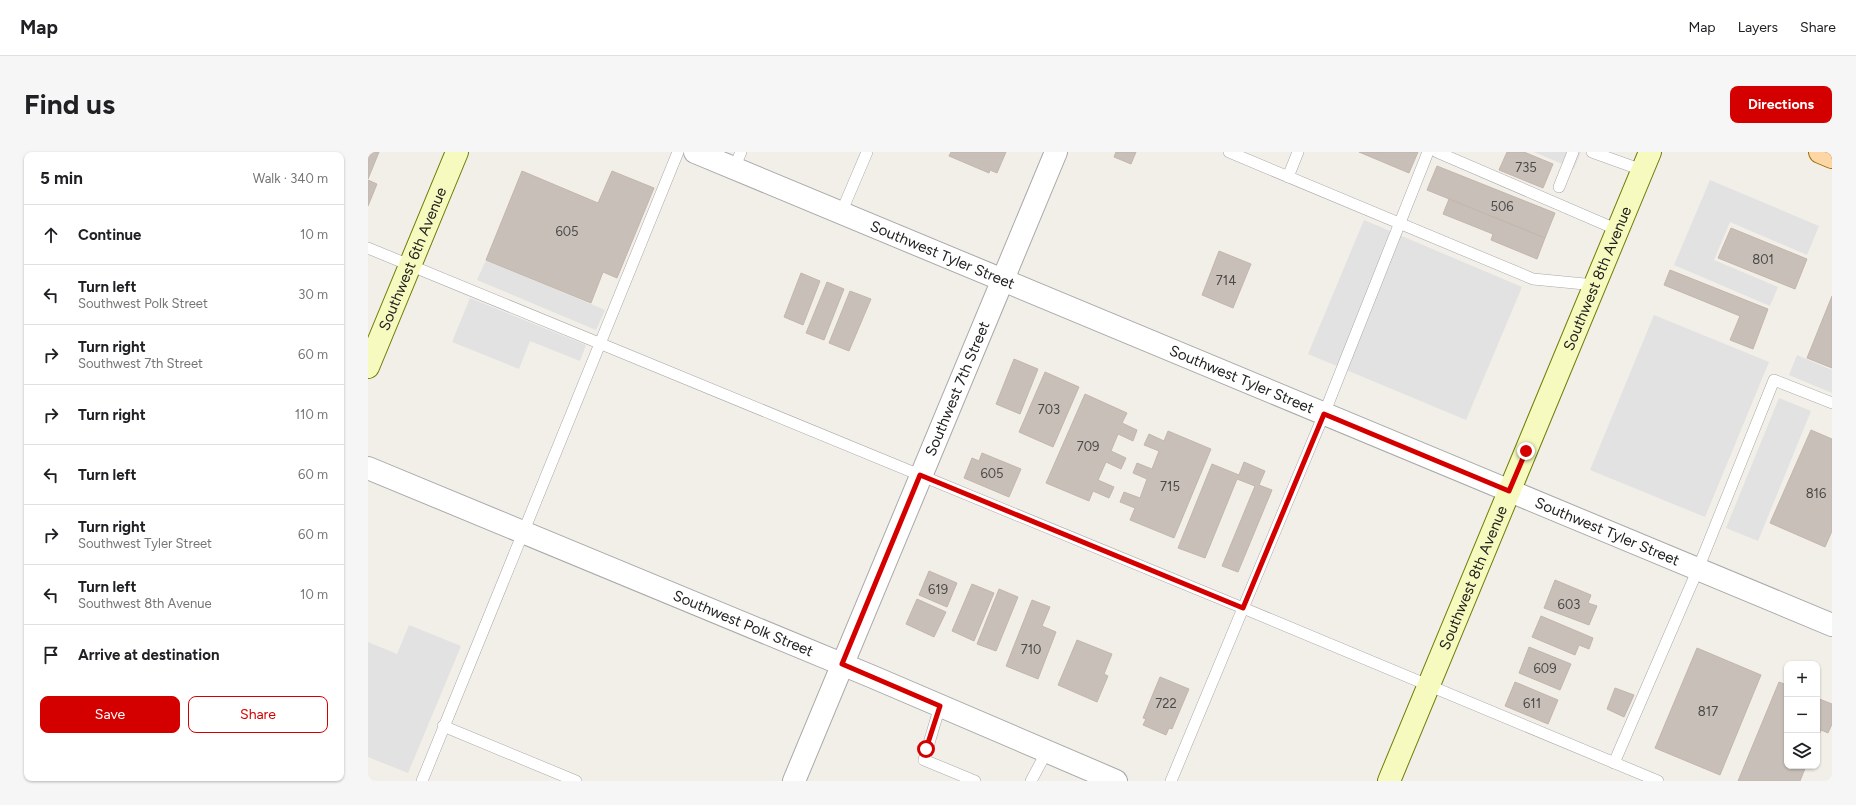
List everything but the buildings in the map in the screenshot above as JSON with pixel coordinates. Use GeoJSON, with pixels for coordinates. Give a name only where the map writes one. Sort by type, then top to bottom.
{"type":"FeatureCollection","features":[{"type":"Feature","properties":{"kind":"main road"},"geometry":{"type":"LineString","coordinates":[[1820,152],[1832,157]]}},
{"type":"Feature","properties":{"kind":"street","name":"Southwest 6th Avenue"},"geometry":{"type":"LineString","coordinates":[[368,367],[457,152]]}},
{"type":"Feature","properties":{"kind":"street","name":"Southwest Tyler Street"},"geometry":{"type":"LineString","coordinates":[[694,152],[737,160],[841,213],[1832,625]]}},
{"type":"Feature","properties":{"kind":"street","name":"Southwest 7th Street"},"geometry":{"type":"LineString","coordinates":[[794,781],[1001,280],[1056,152]]}},
{"type":"Feature","properties":{"kind":"street","name":"Southwest 8th Avenue"},"geometry":{"type":"LineString","coordinates":[[1389,781],[1646,161]]}},
{"type":"Feature","properties":{"kind":"street","name":"Southwest Polk Street"},"geometry":{"type":"LineString","coordinates":[[368,468],[523,534],[842,664],[1116,781]]}},
{"type":"Feature","properties":{"kind":"lane"},"geometry":{"type":"LineString","coordinates":[[422,781],[443,726],[601,344],[678,152]]}},
{"type":"Feature","properties":{"kind":"lane"},"geometry":{"type":"LineString","coordinates":[[841,213],[867,152]]}},
{"type":"Feature","properties":{"kind":"lane"},"geometry":{"type":"LineString","coordinates":[[1229,152],[1533,280],[1595,285]]}},
{"type":"Feature","properties":{"kind":"lane"},"geometry":{"type":"LineString","coordinates":[[1288,177],[1298,152]]}},
{"type":"Feature","properties":{"kind":"lane"},"geometry":{"type":"LineString","coordinates":[[1171,781],[1324,414],[1401,224],[1428,152]]}},
{"type":"Feature","properties":{"kind":"lane"},"geometry":{"type":"LineString","coordinates":[[1437,152],[1618,230]]}},
{"type":"Feature","properties":{"kind":"lane"},"geometry":{"type":"LineString","coordinates":[[1559,187],[1573,152]]}},
{"type":"Feature","properties":{"kind":"lane"},"geometry":{"type":"LineString","coordinates":[[1592,152],[1646,161]]}},
{"type":"Feature","properties":{"kind":"lane"},"geometry":{"type":"LineString","coordinates":[[368,248],[1243,608],[1658,781]]}},
{"type":"Feature","properties":{"kind":"lane"},"geometry":{"type":"LineString","coordinates":[[1614,763],[1698,569],[1774,380],[1832,403]]}},
{"type":"Feature","properties":{"kind":"lane"},"geometry":{"type":"LineString","coordinates":[[940,706],[924,760],[974,781]]}},
{"type":"Feature","properties":{"kind":"lane"},"geometry":{"type":"LineString","coordinates":[[443,726],[576,781]]}},
{"type":"Feature","properties":{"kind":"lane"},"geometry":{"type":"LineString","coordinates":[[1031,781],[1047,751]]}},
{"type":"Feature","properties":{"kind":"shaded area"},"geometry":{"type":"Polygon","coordinates":[[[1534,152],[1581,152],[1574,169],[1534,152]]]}},
{"type":"Feature","properties":{"kind":"shaded area"},"geometry":{"type":"Polygon","coordinates":[[[1710,180],[1819,226],[1807,255],[1730,222],[1714,260],[1778,287],[1770,306],[1674,265],[1710,180]]]}},
{"type":"Feature","properties":{"kind":"shaded area"},"geometry":{"type":"Polygon","coordinates":[[[1364,220],[1522,287],[1466,420],[1308,354],[1364,220]]]}},
{"type":"Feature","properties":{"kind":"shaded area"},"geometry":{"type":"Polygon","coordinates":[[[486,260],[605,310],[596,330],[477,280],[486,260]]]}},
{"type":"Feature","properties":{"kind":"shaded area"},"geometry":{"type":"Polygon","coordinates":[[[470,298],[586,345],[580,361],[530,341],[519,369],[452,342],[470,298]]]}},
{"type":"Feature","properties":{"kind":"shaded area"},"geometry":{"type":"Polygon","coordinates":[[[1654,315],[1769,362],[1705,517],[1590,470],[1654,315]]]}},
{"type":"Feature","properties":{"kind":"shaded area"},"geometry":{"type":"Polygon","coordinates":[[[1797,355],[1832,370],[1832,393],[1789,375],[1797,355]]]}},
{"type":"Feature","properties":{"kind":"shaded area"},"geometry":{"type":"Polygon","coordinates":[[[1779,398],[1811,411],[1758,541],[1726,528],[1779,398]]]}},
{"type":"Feature","properties":{"kind":"shaded area"},"geometry":{"type":"Polygon","coordinates":[[[409,625],[461,646],[408,773],[368,757],[368,642],[397,654],[409,625]]]}},
{"type":"Feature","properties":{"kind":"route"},"geometry":{"type":"LineString","coordinates":[[926,749],[940,706],[842,664],[920,475],[1243,608],[1324,414],[1509,491],[1526,451]]}}]}
